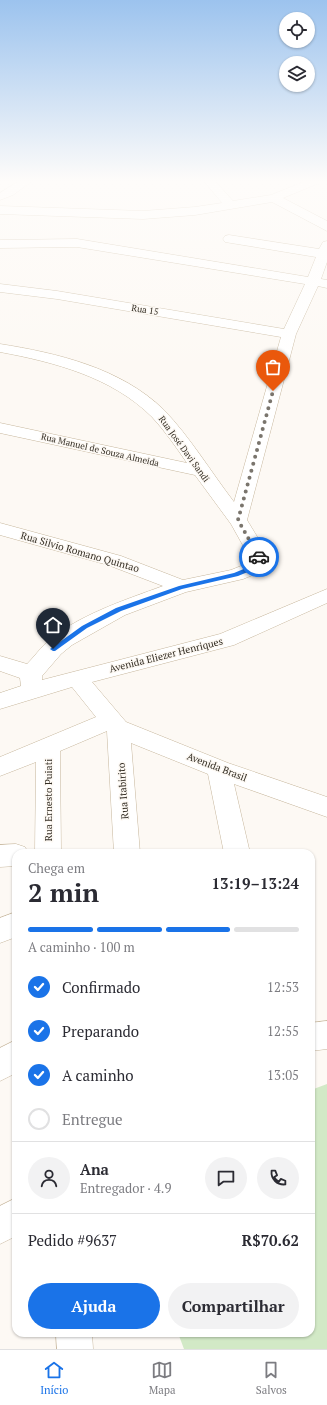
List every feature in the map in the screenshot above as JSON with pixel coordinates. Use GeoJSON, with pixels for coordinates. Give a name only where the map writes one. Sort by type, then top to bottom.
{"type":"FeatureCollection","features":[{"type":"Feature","properties":{"kind":"street"},"geometry":{"type":"LineString","coordinates":[[83,244],[320,283]]}},
{"type":"Feature","properties":{"kind":"street"},"geometry":{"type":"LineString","coordinates":[[238,520],[289,334],[320,283],[325,249],[277,244]]}},
{"type":"Feature","properties":{"kind":"street","name":"Rua 15"},"geometry":{"type":"LineString","coordinates":[[0,288],[57,295],[289,334]]}},
{"type":"Feature","properties":{"kind":"street","name":"Rua José Davi Sandi"},"geometry":{"type":"LineString","coordinates":[[0,348],[20,351],[52,359],[96,374],[132,392],[157,413],[169,426],[238,520],[260,558],[253,568],[236,575],[181,587]]}},
{"type":"Feature","properties":{"kind":"street","name":"Rua Manuel de Souza Almeida"},"geometry":{"type":"LineString","coordinates":[[0,428],[201,471]]}},
{"type":"Feature","properties":{"kind":"street","name":"Rua Silvio Romano Quintao"},"geometry":{"type":"LineString","coordinates":[[0,529],[72,547],[136,567],[181,587]]}},
{"type":"Feature","properties":{"kind":"street"},"geometry":{"type":"LineString","coordinates":[[0,663],[32,682],[53,649],[84,627],[118,610],[181,587]]}},
{"type":"Feature","properties":{"kind":"street","name":"Avenida Eliezer Henriques"},"geometry":{"type":"LineString","coordinates":[[0,701],[32,682],[77,678],[226,640],[327,595]]}},
{"type":"Feature","properties":{"kind":"street","name":"Avenida Brasil"},"geometry":{"type":"LineString","coordinates":[[77,678],[114,724],[219,769],[327,807]]}},
{"type":"Feature","properties":{"kind":"street"},"geometry":{"type":"LineString","coordinates":[[0,767],[48,747],[114,724]]}},
{"type":"Feature","properties":{"kind":"street","name":"Rua Itabirito"},"geometry":{"type":"LineString","coordinates":[[114,724],[127,849]]}},
{"type":"Feature","properties":{"kind":"street","name":"Rua Ernesto Puiati"},"geometry":{"type":"LineString","coordinates":[[48,747],[48,849]]}},
{"type":"Feature","properties":{"kind":"street"},"geometry":{"type":"LineString","coordinates":[[219,769],[236,849]]}},
{"type":"Feature","properties":{"kind":"street"},"geometry":{"type":"LineString","coordinates":[[0,856],[12,855]]}},
{"type":"Feature","properties":{"kind":"street"},"geometry":{"type":"LineString","coordinates":[[0,931],[12,926]]}},
{"type":"Feature","properties":{"kind":"street"},"geometry":{"type":"LineString","coordinates":[[315,1036],[327,1035]]}},
{"type":"Feature","properties":{"kind":"street"},"geometry":{"type":"LineString","coordinates":[[0,1066],[12,1058]]}},
{"type":"Feature","properties":{"kind":"street"},"geometry":{"type":"LineString","coordinates":[[0,1227],[12,1218]]}},
{"type":"Feature","properties":{"kind":"street"},"geometry":{"type":"LineString","coordinates":[[74,1337],[75,1349]]}},
{"type":"Feature","properties":{"kind":"green space"},"geometry":{"type":"Polygon","coordinates":[[[327,1084],[327,1349],[184,1349],[180,1337],[315,1337],[315,1088],[327,1084]]]}},
{"type":"Feature","properties":{"kind":"way so far"},"geometry":{"type":"LineString","coordinates":[[259,557],[238,520],[273,391]]}},
{"type":"Feature","properties":{"kind":"route"},"geometry":{"type":"LineString","coordinates":[[53,649],[84,627],[118,610],[181,587],[236,575],[253,568],[260,558],[259,557]]}}]}
